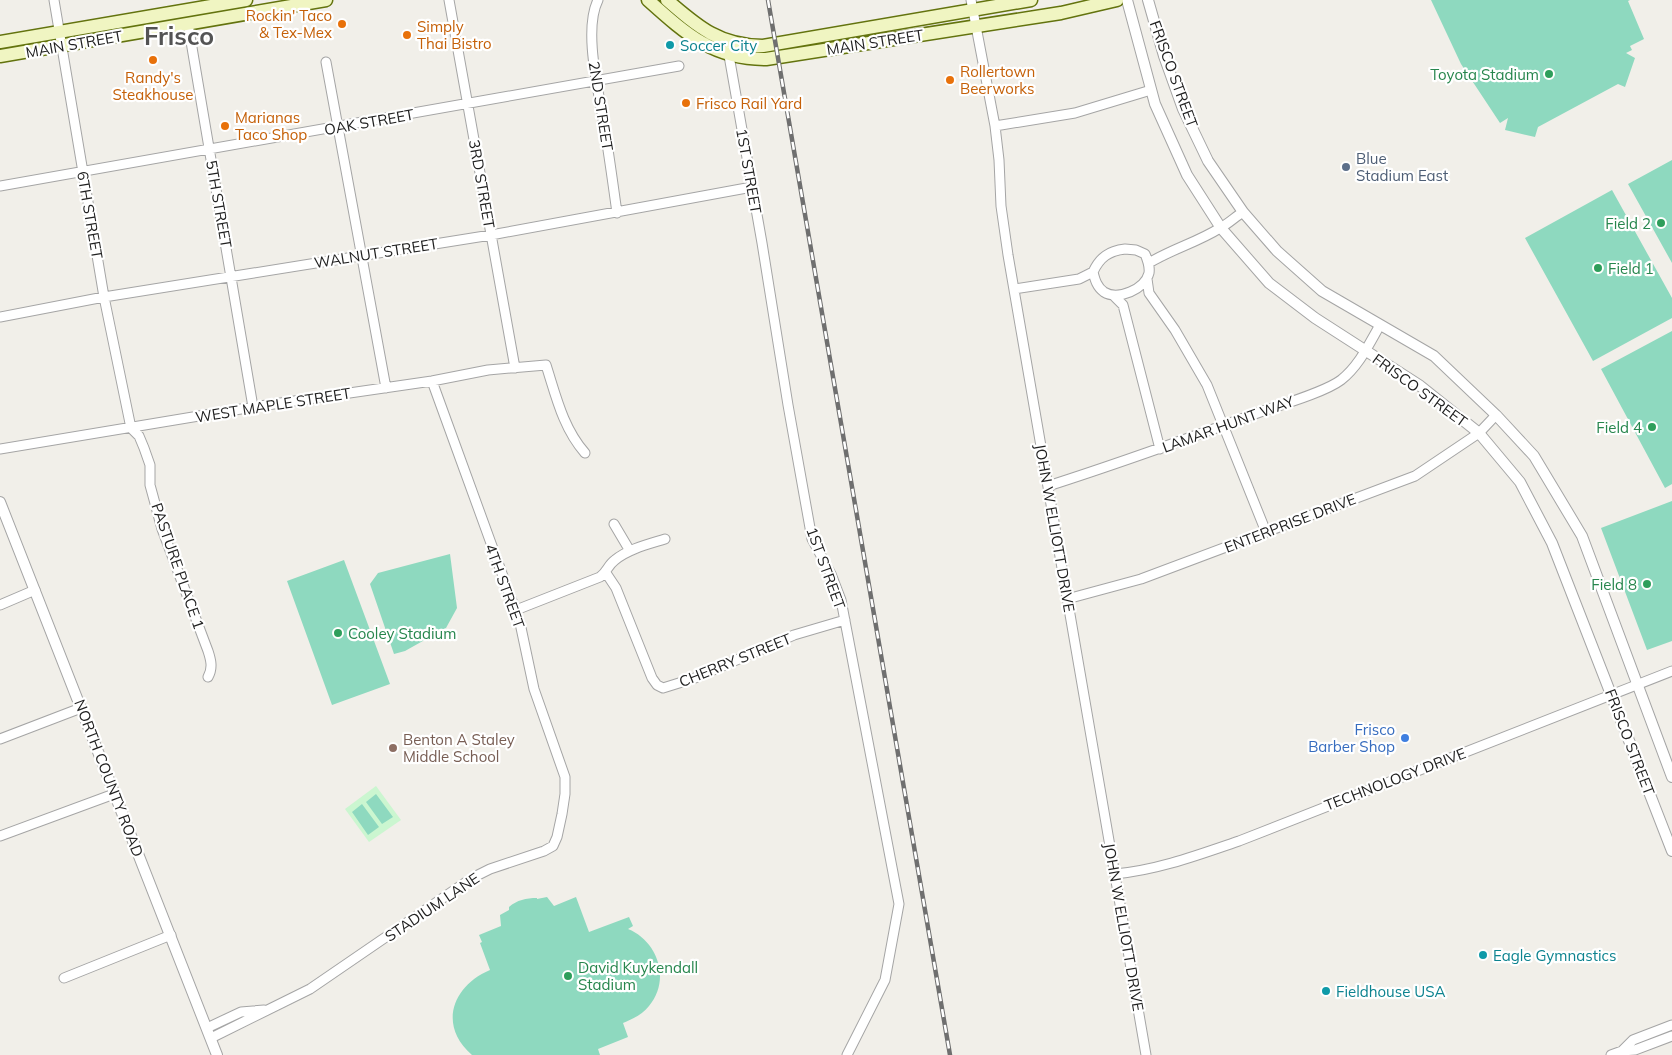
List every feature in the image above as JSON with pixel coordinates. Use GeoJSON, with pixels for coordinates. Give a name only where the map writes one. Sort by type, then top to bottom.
{"type":"FeatureCollection","features":[{"type":"Feature","properties":{"kind":"main road","name":"MAIN STREET"},"geometry":{"type":"LineString","coordinates":[[0,42],[59,32],[185,5],[246,0]]}},
{"type":"Feature","properties":{"kind":"main road","name":"MAIN STREET"},"geometry":{"type":"LineString","coordinates":[[0,56],[326,0]]}},
{"type":"Feature","properties":{"kind":"main road","name":"MAIN STREET"},"geometry":{"type":"LineString","coordinates":[[648,0],[705,45],[729,56],[748,59],[778,59],[846,46],[1061,13],[1117,0]]}},
{"type":"Feature","properties":{"kind":"main road","name":"MAIN STREET"},"geometry":{"type":"LineString","coordinates":[[667,0],[688,18],[726,42],[763,46],[973,5],[1031,0]]}},
{"type":"Feature","properties":{"kind":"main road","name":"5TH STREET"},"geometry":{"type":"LineString","coordinates":[[185,5],[188,24]]}},
{"type":"Feature","properties":{"kind":"street","name":"6TH STREET"},"geometry":{"type":"LineString","coordinates":[[54,0],[104,297],[131,428]]}},
{"type":"Feature","properties":{"kind":"street","name":"3RD STREET"},"geometry":{"type":"LineString","coordinates":[[449,0],[515,368]]}},
{"type":"Feature","properties":{"kind":"street","name":"2ND STREET"},"geometry":{"type":"LineString","coordinates":[[598,0],[594,9],[592,28],[597,80],[618,213]]}},
{"type":"Feature","properties":{"kind":"street","name":"FRISCO STREET"},"geometry":{"type":"LineString","coordinates":[[1127,0],[1155,104],[1187,175],[1221,228],[1268,283],[1315,318],[1419,385],[1479,433],[1520,482],[1552,542],[1672,851]]}},
{"type":"Feature","properties":{"kind":"street","name":"FRISCO STREET"},"geometry":{"type":"LineString","coordinates":[[1148,0],[1164,56],[1183,109],[1208,161],[1243,212],[1277,251],[1322,291],[1434,356],[1496,415],[1534,456],[1582,536],[1672,777]]}},
{"type":"Feature","properties":{"kind":"street","name":"JOHN W ELLIOTT DRIVE"},"geometry":{"type":"LineString","coordinates":[[973,5],[995,126],[1001,206],[1014,289],[1146,1055]]}},
{"type":"Feature","properties":{"kind":"street","name":"5TH STREET"},"geometry":{"type":"LineString","coordinates":[[188,24],[253,407]]}},
{"type":"Feature","properties":{"kind":"street","name":"1ST STREET"},"geometry":{"type":"LineString","coordinates":[[726,42],[812,539],[831,574],[841,600],[899,904],[885,980],[846,1055]]}},
{"type":"Feature","properties":{"kind":"street"},"geometry":{"type":"LineString","coordinates":[[326,62],[386,388]]}},
{"type":"Feature","properties":{"kind":"street","name":"OAK STREET"},"geometry":{"type":"LineString","coordinates":[[0,186],[83,173],[679,66]]}},
{"type":"Feature","properties":{"kind":"street"},"geometry":{"type":"LineString","coordinates":[[995,126],[1075,113],[1151,90]]}},
{"type":"Feature","properties":{"kind":"street","name":"WALNUT STREET"},"geometry":{"type":"LineString","coordinates":[[0,317],[104,297],[491,235],[752,187]]}},
{"type":"Feature","properties":{"kind":"street"},"geometry":{"type":"LineString","coordinates":[[1149,263],[1167,252],[1221,228],[1243,212]]}},
{"type":"Feature","properties":{"kind":"street"},"geometry":{"type":"LineString","coordinates":[[1096,284],[1093,272],[1097,262],[1113,250],[1136,250],[1145,254],[1167,252]]}},
{"type":"Feature","properties":{"kind":"street"},"geometry":{"type":"LineString","coordinates":[[1145,254],[1149,263],[1147,279],[1149,293]]}},
{"type":"Feature","properties":{"kind":"street"},"geometry":{"type":"LineString","coordinates":[[1014,289],[1079,279],[1093,272]]}},
{"type":"Feature","properties":{"kind":"street"},"geometry":{"type":"LineString","coordinates":[[1079,279],[1096,284],[1104,292],[1114,296],[1123,305],[1160,448]]}},
{"type":"Feature","properties":{"kind":"street"},"geometry":{"type":"LineString","coordinates":[[1114,296],[1129,292],[1147,279]]}},
{"type":"Feature","properties":{"kind":"street"},"geometry":{"type":"LineString","coordinates":[[1138,287],[1149,293],[1175,330],[1206,385],[1266,532]]}},
{"type":"Feature","properties":{"kind":"street"},"geometry":{"type":"LineString","coordinates":[[1123,305],[1129,292]]}},
{"type":"Feature","properties":{"kind":"street","name":"LAMAR HUNT WAY"},"geometry":{"type":"LineString","coordinates":[[1048,486],[1224,426],[1340,381],[1356,366],[1380,325]]}},
{"type":"Feature","properties":{"kind":"street","name":"WEST MAPLE STREET"},"geometry":{"type":"LineString","coordinates":[[0,449],[253,407],[432,381],[488,370],[546,365],[564,422],[574,441],[585,453]]}},
{"type":"Feature","properties":{"kind":"street","name":"4TH STREET"},"geometry":{"type":"LineString","coordinates":[[432,381],[474,500],[516,610],[534,689],[565,777],[565,794]]}},
{"type":"Feature","properties":{"kind":"street","name":"ENTERPRISE DRIVE"},"geometry":{"type":"LineString","coordinates":[[1068,599],[1141,579],[1415,476],[1479,433],[1496,415]]}},
{"type":"Feature","properties":{"kind":"street","name":"PASTURE PLACE 1"},"geometry":{"type":"LineString","coordinates":[[131,428],[139,436],[150,465],[150,485],[162,529],[208,651],[211,662],[211,671],[208,677]]}},
{"type":"Feature","properties":{"kind":"street","name":"NORTH COUNTY ROAD"},"geometry":{"type":"LineString","coordinates":[[0,502],[218,1055]]}},
{"type":"Feature","properties":{"kind":"street"},"geometry":{"type":"LineString","coordinates":[[614,524],[630,551]]}},
{"type":"Feature","properties":{"kind":"street"},"geometry":{"type":"LineString","coordinates":[[516,610],[600,578],[606,573],[609,565],[620,556],[666,539]]}},
{"type":"Feature","properties":{"kind":"street","name":"CHERRY STREET"},"geometry":{"type":"LineString","coordinates":[[606,573],[616,588],[652,678],[657,685],[663,688],[695,678],[794,635],[845,620]]}},
{"type":"Feature","properties":{"kind":"street"},"geometry":{"type":"LineString","coordinates":[[0,605],[35,590]]}},
{"type":"Feature","properties":{"kind":"street","name":"TECHNOLOGY DRIVE"},"geometry":{"type":"LineString","coordinates":[[1115,874],[1139,872],[1239,841],[1672,671]]}},
{"type":"Feature","properties":{"kind":"street"},"geometry":{"type":"LineString","coordinates":[[0,740],[81,708]]}},
{"type":"Feature","properties":{"kind":"street"},"geometry":{"type":"LineString","coordinates":[[0,836],[114,794]]}},
{"type":"Feature","properties":{"kind":"street","name":"STADIUM LANE"},"geometry":{"type":"LineString","coordinates":[[209,1033],[240,1012],[272,1009],[310,989],[472,878],[490,869],[544,851],[553,846],[557,837],[565,794]]}},
{"type":"Feature","properties":{"kind":"street"},"geometry":{"type":"LineString","coordinates":[[64,978],[171,935]]}},
{"type":"Feature","properties":{"kind":"street"},"geometry":{"type":"LineString","coordinates":[[1622,1051],[1633,1040],[1672,1025]]}},
{"type":"Feature","properties":{"kind":"street"},"geometry":{"type":"LineString","coordinates":[[1611,1055],[1622,1051],[1635,1050],[1672,1036]]}},
{"type":"Feature","properties":{"kind":"green space","name":"Toyota Stadium"},"geometry":{"type":"Polygon","coordinates":[[[1431,0],[1630,0],[1628,1],[1644,39],[1630,46],[1632,50],[1626,53],[1635,58],[1625,87],[1618,84],[1538,127],[1535,137],[1505,130],[1508,118],[1500,123],[1461,64],[1431,0]]]}},
{"type":"Feature","properties":{"kind":"green space","name":"Field 2"},"geometry":{"type":"Polygon","coordinates":[[[1672,160],[1672,263],[1628,184],[1672,160]]]}},
{"type":"Feature","properties":{"kind":"green space","name":"Field 1"},"geometry":{"type":"Polygon","coordinates":[[[1612,190],[1672,298],[1672,318],[1593,361],[1525,238],[1612,190]]]}},
{"type":"Feature","properties":{"kind":"green space","name":"Field 4"},"geometry":{"type":"Polygon","coordinates":[[[1672,331],[1672,484],[1665,488],[1601,369],[1672,331]]]}},
{"type":"Feature","properties":{"kind":"green space","name":"Field 8"},"geometry":{"type":"Polygon","coordinates":[[[1672,501],[1672,641],[1647,650],[1601,528],[1672,501]]]}},
{"type":"Feature","properties":{"kind":"green space"},"geometry":{"type":"Polygon","coordinates":[[[450,554],[457,608],[446,628],[405,651],[394,654],[370,584],[378,573],[450,554]]]}},
{"type":"Feature","properties":{"kind":"green space","name":"Cooley Stadium"},"geometry":{"type":"Polygon","coordinates":[[[344,560],[390,684],[332,705],[287,581],[344,560]]]}},
{"type":"Feature","properties":{"kind":"green space"},"geometry":{"type":"Polygon","coordinates":[[[376,786],[401,820],[369,842],[345,809],[376,786]]]}},
{"type":"Feature","properties":{"kind":"green space"},"geometry":{"type":"Polygon","coordinates":[[[376,794],[393,817],[382,824],[366,802],[376,794]]]}},
{"type":"Feature","properties":{"kind":"green space"},"geometry":{"type":"Polygon","coordinates":[[[362,804],[379,827],[368,835],[352,812],[362,804]]]}},
{"type":"Feature","properties":{"kind":"green space","name":"David Kuykendall Stadium"},"geometry":{"type":"Polygon","coordinates":[[[547,897],[554,906],[576,897],[589,932],[629,917],[633,926],[628,929],[647,942],[658,962],[660,973],[656,996],[643,1012],[623,1023],[628,1037],[598,1049],[600,1055],[472,1055],[461,1044],[455,1032],[453,1020],[454,1008],[466,986],[490,970],[479,935],[501,926],[500,915],[509,910],[509,907],[518,901],[547,897]]]}},
{"type":"Feature","properties":{"kind":"railway"},"geometry":{"type":"LineString","coordinates":[[768,0],[950,1055]]}},
{"type":"Feature","properties":{"kind":"place","name":"Rockin' Taco & Tex-Mex"},"geometry":{"type":"Point","coordinates":[342,24]}},
{"type":"Feature","properties":{"kind":"place","name":"Simply Thai Bistro"},"geometry":{"type":"Point","coordinates":[407,35]}},
{"type":"Feature","properties":{"kind":"place","name":"Soccer City"},"geometry":{"type":"Point","coordinates":[670,45]}},
{"type":"Feature","properties":{"kind":"place","name":"Randy's Steakhouse"},"geometry":{"type":"Point","coordinates":[153,60]}},
{"type":"Feature","properties":{"kind":"place","name":"Toyota Stadium"},"geometry":{"type":"Point","coordinates":[1549,74]}},
{"type":"Feature","properties":{"kind":"place","name":"Rollertown Beerworks"},"geometry":{"type":"Point","coordinates":[950,80]}},
{"type":"Feature","properties":{"kind":"place","name":"Frisco Rail Yard"},"geometry":{"type":"Point","coordinates":[686,103]}},
{"type":"Feature","properties":{"kind":"place","name":"Marianas Taco Shop"},"geometry":{"type":"Point","coordinates":[225,126]}},
{"type":"Feature","properties":{"kind":"place","name":"Blue Stadium East"},"geometry":{"type":"Point","coordinates":[1346,167]}},
{"type":"Feature","properties":{"kind":"place","name":"Field 2"},"geometry":{"type":"Point","coordinates":[1661,223]}},
{"type":"Feature","properties":{"kind":"place","name":"Field 1"},"geometry":{"type":"Point","coordinates":[1598,268]}},
{"type":"Feature","properties":{"kind":"place","name":"Field 4"},"geometry":{"type":"Point","coordinates":[1652,427]}},
{"type":"Feature","properties":{"kind":"place","name":"Field 8"},"geometry":{"type":"Point","coordinates":[1647,584]}},
{"type":"Feature","properties":{"kind":"place","name":"Cooley Stadium"},"geometry":{"type":"Point","coordinates":[338,633]}},
{"type":"Feature","properties":{"kind":"place","name":"Frisco Barber Shop"},"geometry":{"type":"Point","coordinates":[1405,738]}},
{"type":"Feature","properties":{"kind":"place","name":"Benton A Staley Middle School"},"geometry":{"type":"Point","coordinates":[393,748]}},
{"type":"Feature","properties":{"kind":"place","name":"Eagle Gymnastics"},"geometry":{"type":"Point","coordinates":[1483,955]}},
{"type":"Feature","properties":{"kind":"place","name":"David Kuykendall Stadium"},"geometry":{"type":"Point","coordinates":[568,976]}},
{"type":"Feature","properties":{"kind":"place","name":"Fieldhouse USA"},"geometry":{"type":"Point","coordinates":[1326,991]}},
{"type":"Feature","properties":{"kind":"district","name":"Frisco"},"geometry":{"type":"Point","coordinates":[179,35]}}]}
